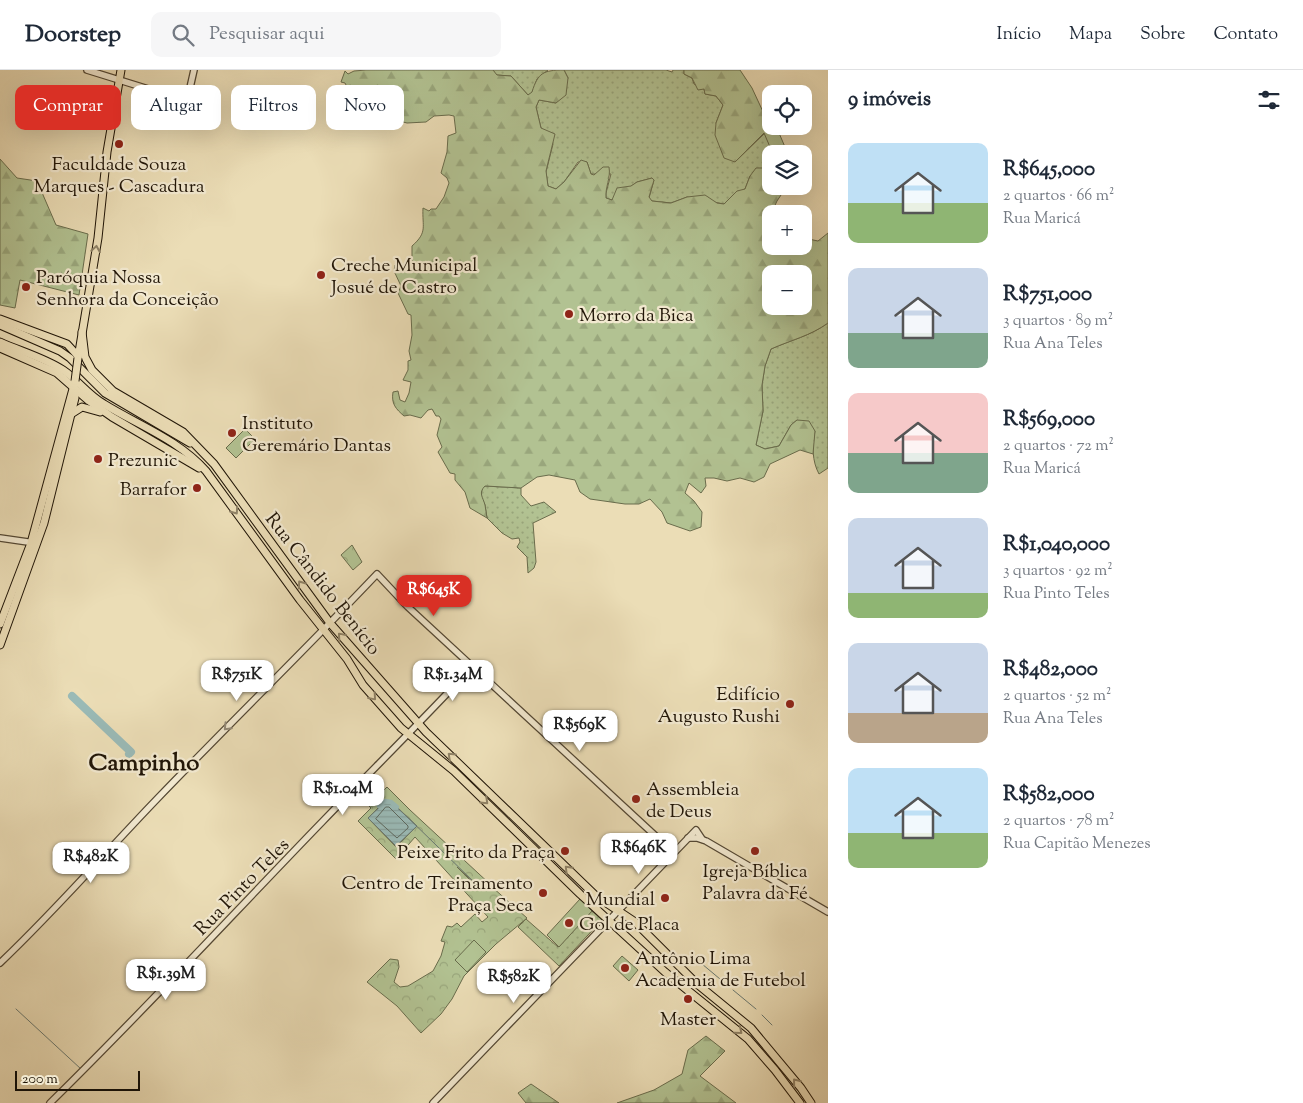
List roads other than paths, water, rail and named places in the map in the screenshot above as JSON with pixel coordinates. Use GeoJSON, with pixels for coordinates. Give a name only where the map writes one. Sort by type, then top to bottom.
{"type":"FeatureCollection","features":[{"type":"Feature","properties":{"kind":"main road"},"geometry":{"type":"LineString","coordinates":[[0,624],[35,543],[74,384],[98,238],[107,152],[121,70]]}},
{"type":"Feature","properties":{"kind":"main road"},"geometry":{"type":"LineString","coordinates":[[0,319],[67,344],[78,357]]}},
{"type":"Feature","properties":{"kind":"main road"},"geometry":{"type":"LineString","coordinates":[[0,325],[60,351],[70,358],[105,393],[198,449]]}},
{"type":"Feature","properties":{"kind":"main road","name":"Rua Cândido Benício"},"geometry":{"type":"LineString","coordinates":[[82,332],[84,352],[88,364],[101,380],[113,391],[183,432],[214,464],[330,624],[419,724],[581,882],[600,899],[635,922],[696,983],[751,1028],[801,1088],[811,1103]]}},
{"type":"Feature","properties":{"kind":"main road"},"geometry":{"type":"LineString","coordinates":[[0,342],[62,370],[93,397],[177,446],[194,458],[206,471]]}},
{"type":"Feature","properties":{"kind":"main road","name":"Rua Cândido Benício"},"geometry":{"type":"LineString","coordinates":[[0,348],[57,373],[74,384],[89,401],[112,417],[206,471],[323,630],[348,658],[369,692],[409,735],[454,771],[574,888],[674,980],[748,1039],[800,1103]]}},
{"type":"Feature","properties":{"kind":"main road"},"geometry":{"type":"LineString","coordinates":[[0,645],[52,495],[76,393],[74,384]]}},
{"type":"Feature","properties":{"kind":"main road"},"geometry":{"type":"LineString","coordinates":[[71,414],[78,409],[86,407],[112,417]]}},
{"type":"Feature","properties":{"kind":"street"},"geometry":{"type":"LineString","coordinates":[[87,70],[186,101],[194,70]]}},
{"type":"Feature","properties":{"kind":"street"},"geometry":{"type":"LineString","coordinates":[[0,538],[35,543]]}},
{"type":"Feature","properties":{"kind":"street"},"geometry":{"type":"LineString","coordinates":[[0,963],[166,789],[377,574],[408,607],[674,853]]}},
{"type":"Feature","properties":{"kind":"street"},"geometry":{"type":"LineString","coordinates":[[370,580],[383,580]]}},
{"type":"Feature","properties":{"kind":"street","name":"Rua Pinto Teles"},"geometry":{"type":"LineString","coordinates":[[50,1103],[142,1011],[323,821],[409,735],[473,666]]}},
{"type":"Feature","properties":{"kind":"street"},"geometry":{"type":"LineString","coordinates":[[433,1103],[696,830],[702,839]]}},
{"type":"Feature","properties":{"kind":"street"},"geometry":{"type":"LineString","coordinates":[[688,838],[702,839],[828,912]]}},
{"type":"Feature","properties":{"kind":"water"},"geometry":{"type":"Polygon","coordinates":[[[385,802],[391,802],[417,826],[396,846],[368,818],[385,802]]]}},
{"type":"Feature","properties":{"kind":"waterway"},"geometry":{"type":"LineString","coordinates":[[72,696],[131,752],[129,754]]}},
{"type":"Feature","properties":{"kind":"waterway"},"geometry":{"type":"LineString","coordinates":[[379,806],[385,801],[391,802],[397,807]]}},
{"type":"Feature","properties":{"kind":"waterway"},"geometry":{"type":"LineString","coordinates":[[397,807],[477,885],[494,886]]}},
{"type":"Feature","properties":{"kind":"waterway"},"geometry":{"type":"LineString","coordinates":[[696,959],[726,984]]}},
{"type":"Feature","properties":{"kind":"waterway"},"geometry":{"type":"LineString","coordinates":[[733,990],[756,1009]]}},
{"type":"Feature","properties":{"kind":"waterway"},"geometry":{"type":"LineString","coordinates":[[16,1009],[81,1069]]}},
{"type":"Feature","properties":{"kind":"waterway"},"geometry":{"type":"LineString","coordinates":[[762,1015],[772,1025]]}},
{"type":"Feature","properties":{"kind":"place","name":"Faculdade Souza Marques - Cascadura"},"geometry":{"type":"Point","coordinates":[119,144]}},
{"type":"Feature","properties":{"kind":"place","name":"Creche Municipal Josué de Castro"},"geometry":{"type":"Point","coordinates":[321,275]}},
{"type":"Feature","properties":{"kind":"place","name":"Paróquia Nossa Senhora da Conceição"},"geometry":{"type":"Point","coordinates":[26,287]}},
{"type":"Feature","properties":{"kind":"place","name":"Morro da Bica"},"geometry":{"type":"Point","coordinates":[569,314]}},
{"type":"Feature","properties":{"kind":"place","name":"Instituto Geremário Dantas"},"geometry":{"type":"Point","coordinates":[232,433]}},
{"type":"Feature","properties":{"kind":"place","name":"Prezunic"},"geometry":{"type":"Point","coordinates":[98,459]}},
{"type":"Feature","properties":{"kind":"place","name":"Barrafor"},"geometry":{"type":"Point","coordinates":[197,488]}},
{"type":"Feature","properties":{"kind":"place","name":"Edifício Augusto Rushi"},"geometry":{"type":"Point","coordinates":[790,704]}},
{"type":"Feature","properties":{"kind":"place","name":"Assembleia de Deus"},"geometry":{"type":"Point","coordinates":[636,799]}},
{"type":"Feature","properties":{"kind":"place","name":"Peixe Frito da Praça"},"geometry":{"type":"Point","coordinates":[565,851]}},
{"type":"Feature","properties":{"kind":"place","name":"Igreja Bíblica Palavra da Fé"},"geometry":{"type":"Point","coordinates":[755,851]}},
{"type":"Feature","properties":{"kind":"place","name":"Centro de Treinamento Praça Seca"},"geometry":{"type":"Point","coordinates":[543,893]}},
{"type":"Feature","properties":{"kind":"place","name":"Mundial"},"geometry":{"type":"Point","coordinates":[665,898]}},
{"type":"Feature","properties":{"kind":"place","name":"Gol de Placa"},"geometry":{"type":"Point","coordinates":[569,923]}},
{"type":"Feature","properties":{"kind":"place","name":"Antônio Lima Academia de Futebol"},"geometry":{"type":"Point","coordinates":[625,968]}},
{"type":"Feature","properties":{"kind":"place","name":"Master"},"geometry":{"type":"Point","coordinates":[688,999]}},
{"type":"Feature","properties":{"kind":"district","name":"Campinho"},"geometry":{"type":"Point","coordinates":[144,762]}}]}
